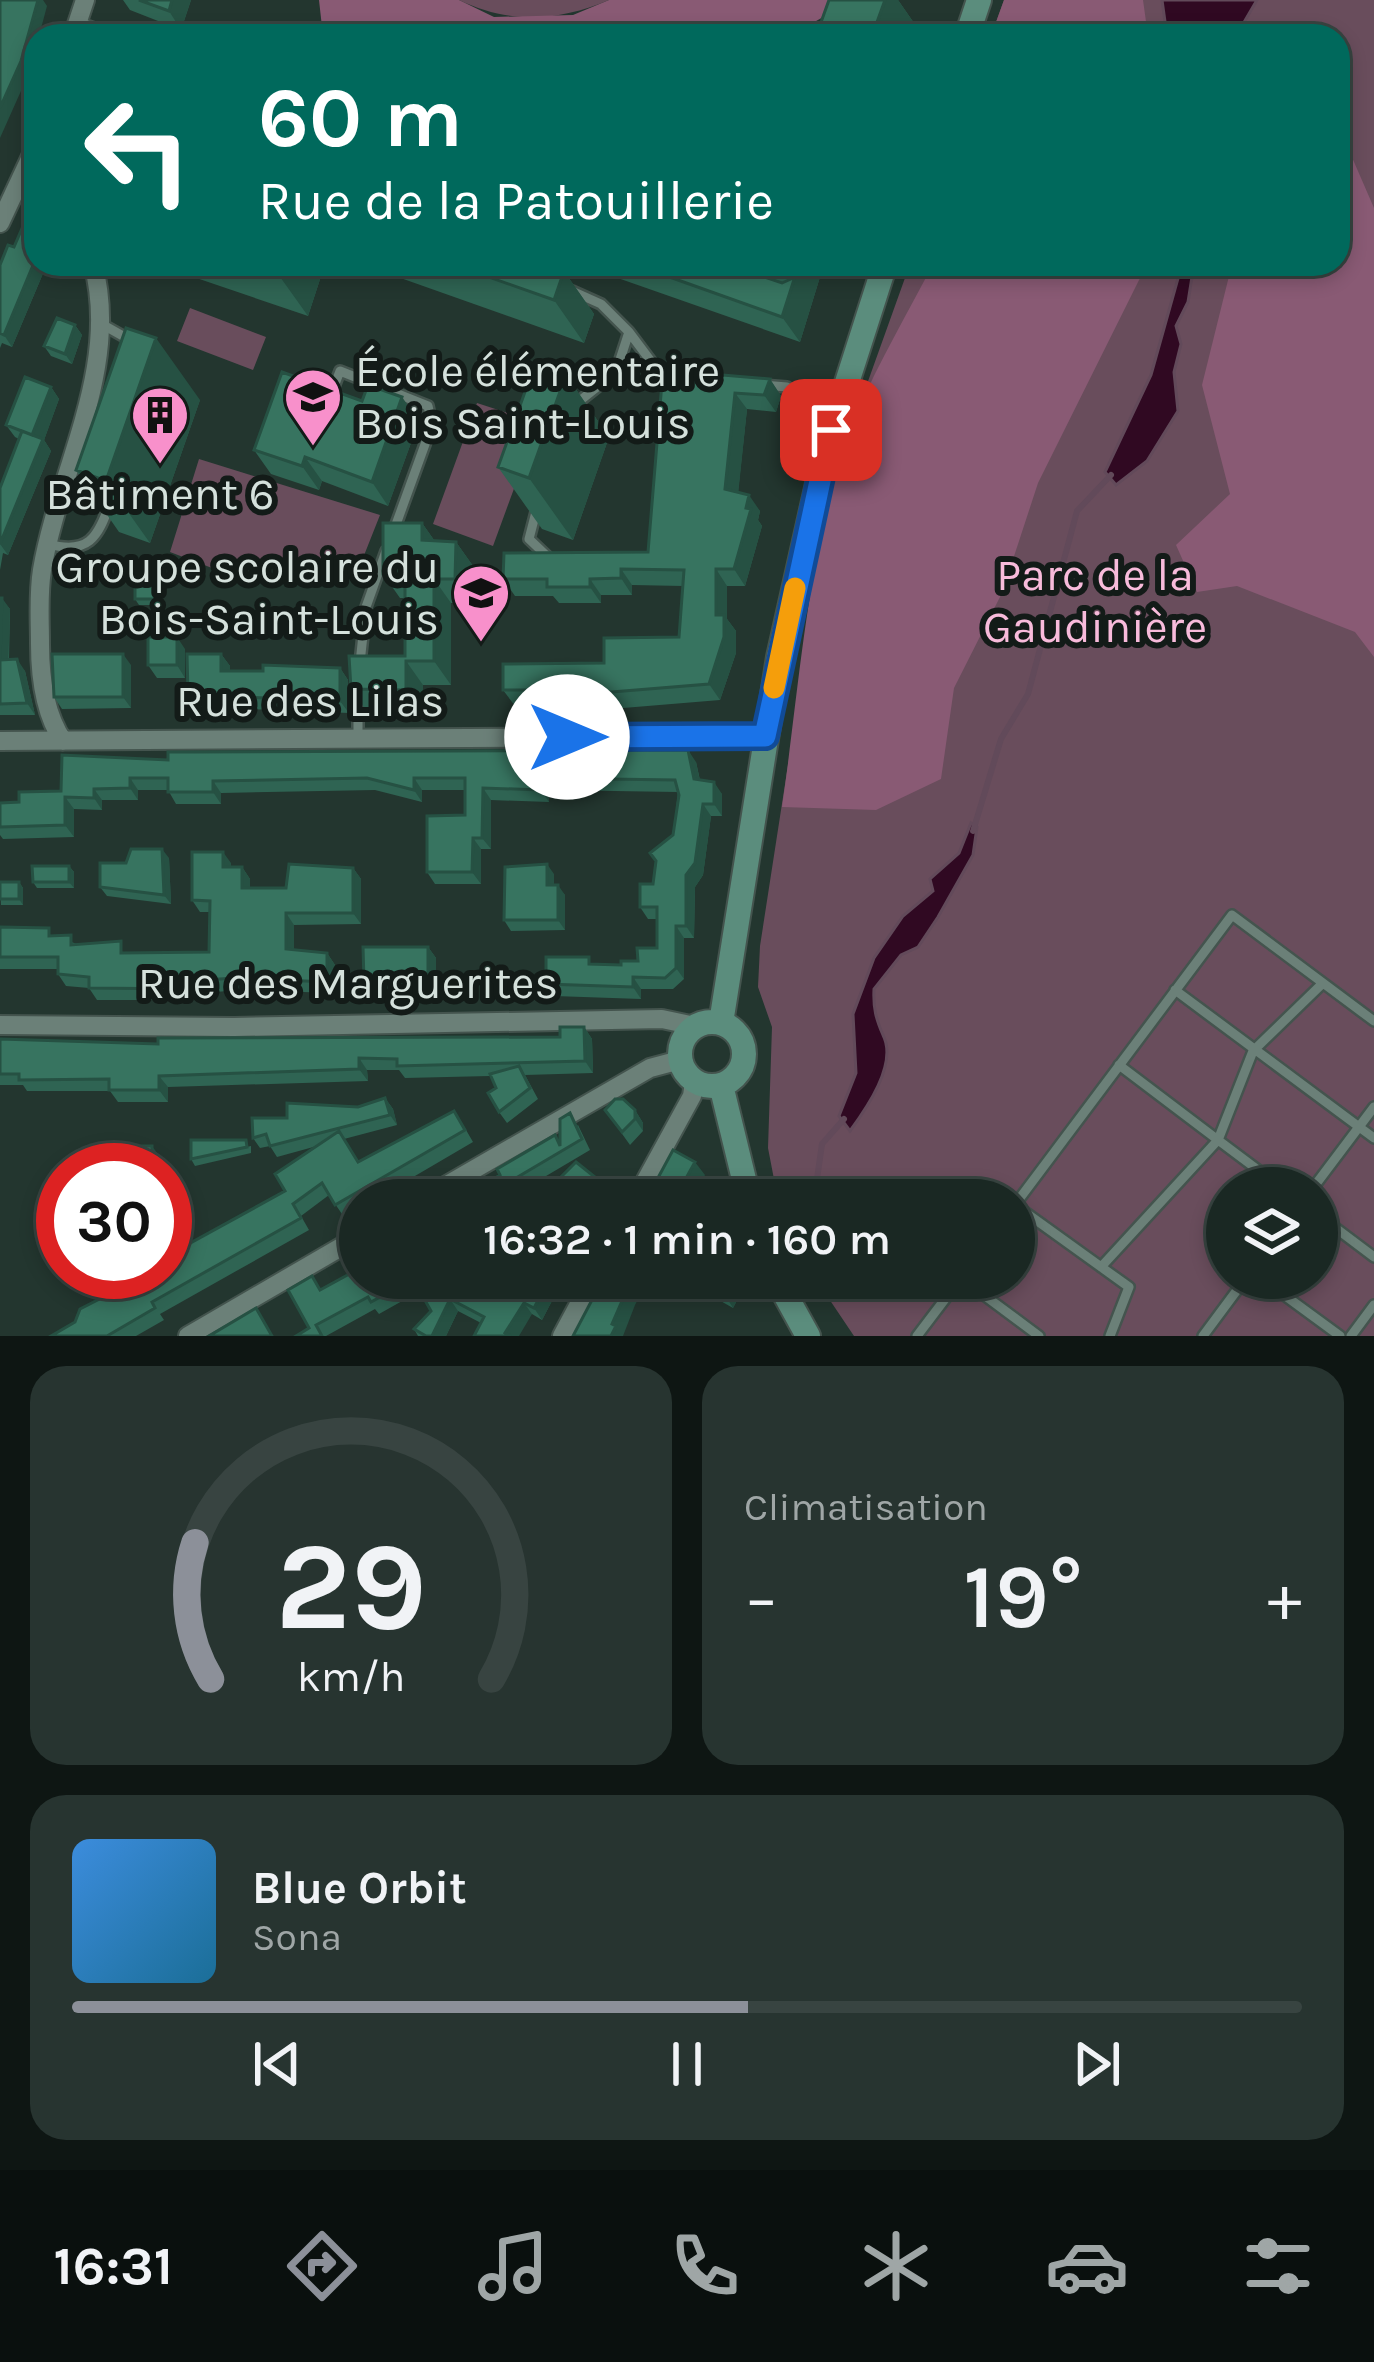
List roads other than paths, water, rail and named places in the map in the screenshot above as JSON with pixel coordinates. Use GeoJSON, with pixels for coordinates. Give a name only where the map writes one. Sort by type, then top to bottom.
{"type":"FeatureCollection","features":[{"type":"Feature","properties":{"kind":"street"},"geometry":{"type":"LineString","coordinates":[[0,223],[24,172]]}},
{"type":"Feature","properties":{"kind":"street"},"geometry":{"type":"LineString","coordinates":[[63,741],[52,724],[40,670],[41,574],[84,430],[102,296],[96,276]]}},
{"type":"Feature","properties":{"kind":"street"},"geometry":{"type":"LineString","coordinates":[[647,1179],[692,1096],[694,1082],[680,1060],[682,1041],[708,1025],[826,448],[881,276]]}},
{"type":"Feature","properties":{"kind":"street","name":"Rue des Lilas"},"geometry":{"type":"LineString","coordinates":[[0,742],[765,736]]}},
{"type":"Feature","properties":{"kind":"street","name":"Rue des Marguerites"},"geometry":{"type":"LineString","coordinates":[[0,1025],[234,1027],[662,1019],[708,1025]]}},
{"type":"Feature","properties":{"kind":"street"},"geometry":{"type":"LineString","coordinates":[[694,1082],[722,1085],[738,1074],[744,1054],[738,1035],[708,1025]]}},
{"type":"Feature","properties":{"kind":"street"},"geometry":{"type":"LineString","coordinates":[[457,1179],[650,1068],[680,1060]]}},
{"type":"Feature","properties":{"kind":"street"},"geometry":{"type":"LineString","coordinates":[[722,1085],[744,1179]]}},
{"type":"Feature","properties":{"kind":"street"},"geometry":{"type":"LineString","coordinates":[[188,1336],[339,1248]]}},
{"type":"Feature","properties":{"kind":"street"},"geometry":{"type":"LineString","coordinates":[[562,1336],[582,1299]]}},
{"type":"Feature","properties":{"kind":"street"},"geometry":{"type":"LineString","coordinates":[[788,1299],[808,1336]]}},
{"type":"Feature","properties":{"kind":"lane"},"geometry":{"type":"LineString","coordinates":[[550,284],[601,304],[629,332],[665,377],[663,400]]}},
{"type":"Feature","properties":{"kind":"lane"},"geometry":{"type":"LineString","coordinates":[[98,322],[134,343]]}},
{"type":"Feature","properties":{"kind":"lane"},"geometry":{"type":"LineString","coordinates":[[572,409],[616,372],[629,332]]}},
{"type":"Feature","properties":{"kind":"lane"},"geometry":{"type":"LineString","coordinates":[[329,398],[340,371],[428,406],[432,425],[366,607],[357,681],[358,740]]}},
{"type":"Feature","properties":{"kind":"lane"},"geometry":{"type":"LineString","coordinates":[[665,377],[686,379]]}},
{"type":"Feature","properties":{"kind":"lane"},"geometry":{"type":"LineString","coordinates":[[746,384],[787,387]]}},
{"type":"Feature","properties":{"kind":"lane"},"geometry":{"type":"LineString","coordinates":[[542,492],[529,539],[532,548],[556,561]]}},
{"type":"Feature","properties":{"kind":"lane"},"geometry":{"type":"LineString","coordinates":[[48,544],[82,548],[98,538],[112,498]]}},
{"type":"Feature","properties":{"kind":"lane"},"geometry":{"type":"LineString","coordinates":[[1035,1179],[1232,915],[1374,1021]]}},
{"type":"Feature","properties":{"kind":"lane"},"geometry":{"type":"LineString","coordinates":[[1101,1267],[1218,1140],[1253,1051],[1323,983]]}},
{"type":"Feature","properties":{"kind":"lane"},"geometry":{"type":"LineString","coordinates":[[1175,990],[1374,1138]]}},
{"type":"Feature","properties":{"kind":"lane"},"geometry":{"type":"LineString","coordinates":[[1119,1065],[1254,1167]]}},
{"type":"Feature","properties":{"kind":"lane"},"geometry":{"type":"LineString","coordinates":[[1329,1167],[1374,1107]]}},
{"type":"Feature","properties":{"kind":"lane"},"geometry":{"type":"LineString","coordinates":[[1035,1220],[1129,1287],[1110,1336]]}},
{"type":"Feature","properties":{"kind":"lane"},"geometry":{"type":"LineString","coordinates":[[1338,1230],[1374,1257]]}},
{"type":"Feature","properties":{"kind":"lane"},"geometry":{"type":"LineString","coordinates":[[917,1336],[945,1299]]}},
{"type":"Feature","properties":{"kind":"lane"},"geometry":{"type":"LineString","coordinates":[[989,1299],[1039,1336]]}},
{"type":"Feature","properties":{"kind":"lane"},"geometry":{"type":"LineString","coordinates":[[1203,1336],[1230,1299]]}},
{"type":"Feature","properties":{"kind":"lane"},"geometry":{"type":"LineString","coordinates":[[1290,1299],[1340,1336]]}},
{"type":"Feature","properties":{"kind":"lane"},"geometry":{"type":"LineString","coordinates":[[1351,1336],[1374,1305]]}},
{"type":"Feature","properties":{"kind":"waterway"},"geometry":{"type":"LineString","coordinates":[[973,831],[1001,739],[1028,694],[1077,511],[1111,475]]}},
{"type":"Feature","properties":{"kind":"waterway"},"geometry":{"type":"LineString","coordinates":[[817,1179],[822,1144],[844,1119]]}},
{"type":"Feature","properties":{"kind":"place","name":"École élémentaire Bois Saint-Louis"},"geometry":{"type":"Point","coordinates":[313,448]}},
{"type":"Feature","properties":{"kind":"place","name":"Bâtiment 6"},"geometry":{"type":"Point","coordinates":[160,466]}},
{"type":"Feature","properties":{"kind":"place","name":"Groupe scolaire du Bois-Saint-Louis"},"geometry":{"type":"Point","coordinates":[481,644]}},
{"type":"Feature","properties":{"kind":"park label","name":"Parc de la Gaudinière"},"geometry":{"type":"Point","coordinates":[1095,601]}}]}
